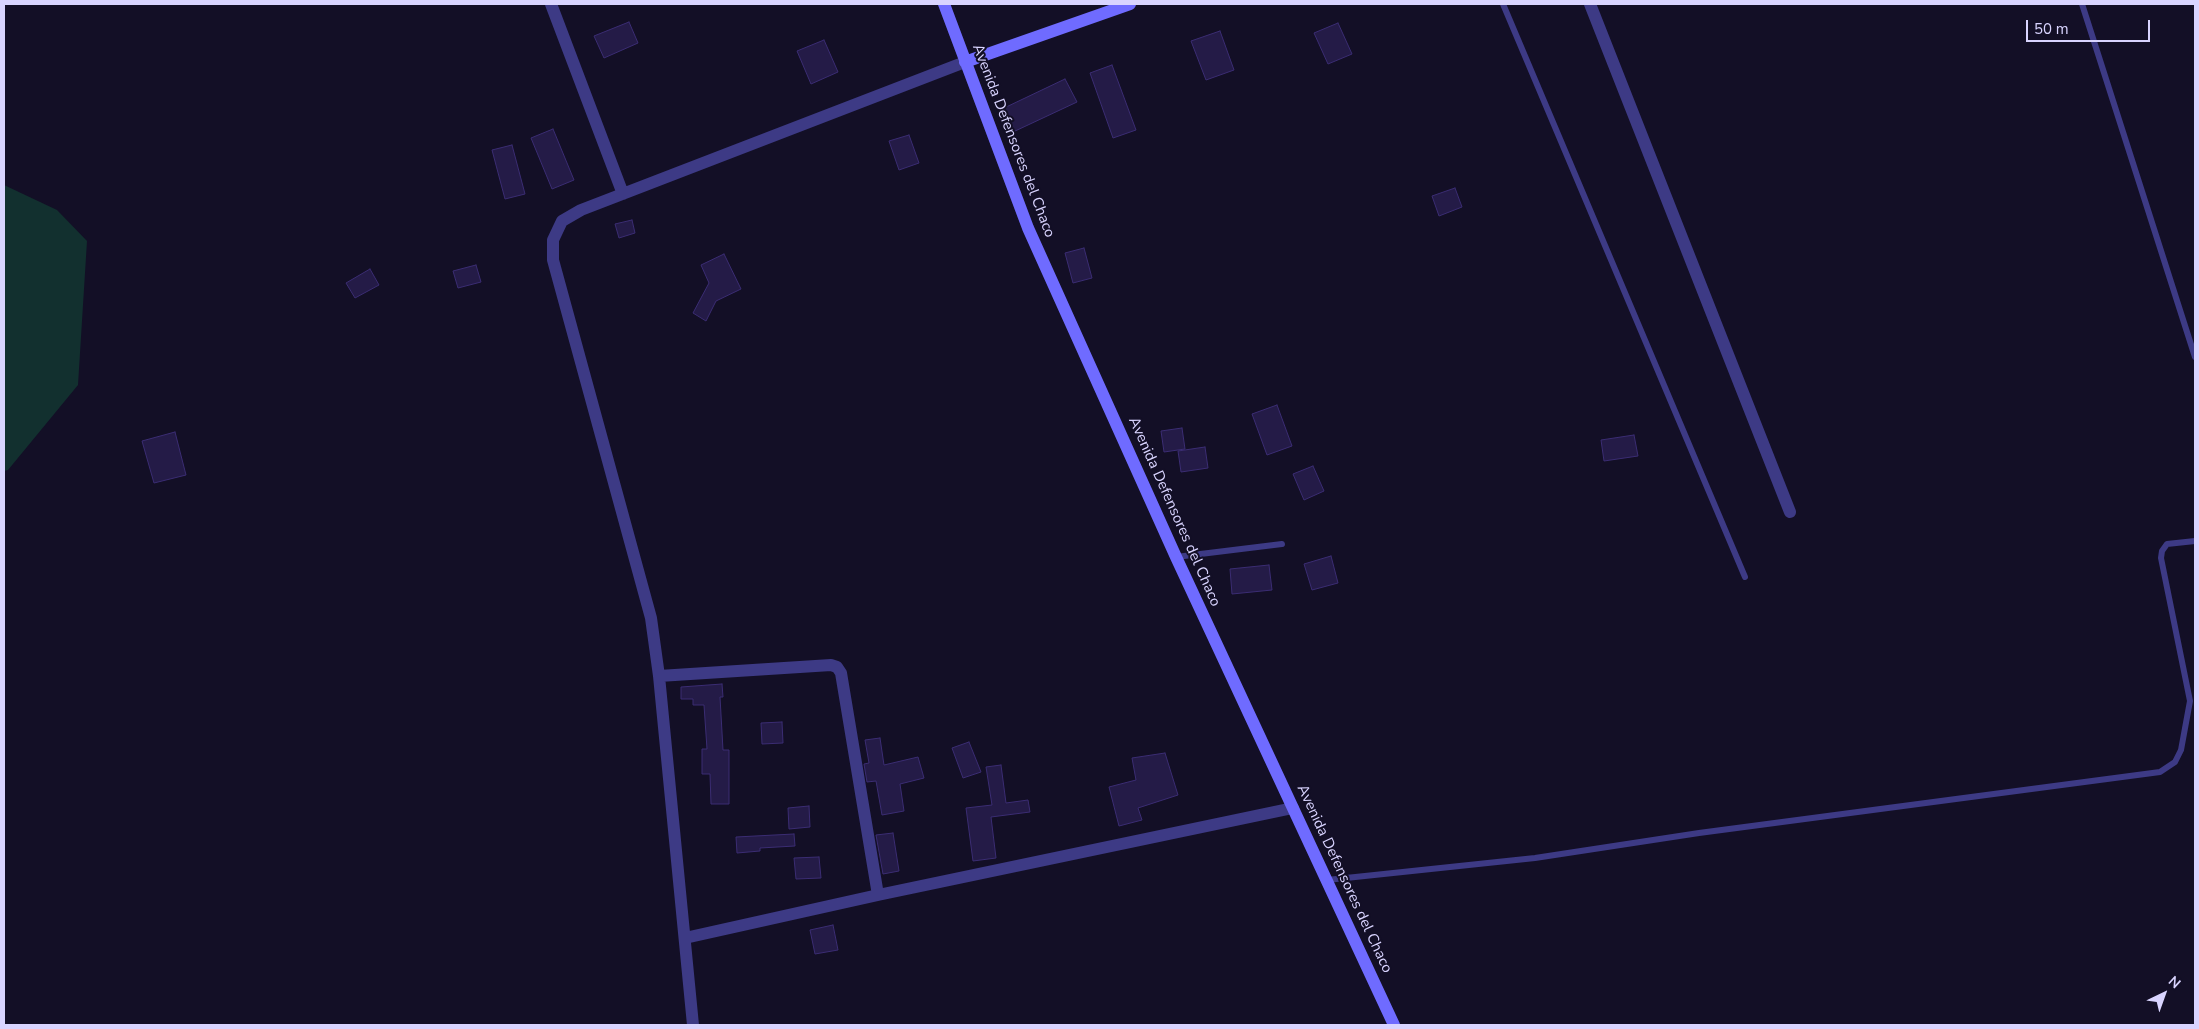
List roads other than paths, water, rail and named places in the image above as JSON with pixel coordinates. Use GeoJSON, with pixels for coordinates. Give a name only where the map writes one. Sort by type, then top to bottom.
{"type":"FeatureCollection","features":[{"type":"Feature","properties":{"kind":"main road","name":"Avenida Defensores del Chaco"},"geometry":{"type":"LineString","coordinates":[[944,4],[1028,228],[1176,557],[1394,1025]]}},
{"type":"Feature","properties":{"kind":"main road"},"geometry":{"type":"LineString","coordinates":[[965,62],[1130,4]]}},
{"type":"Feature","properties":{"kind":"street"},"geometry":{"type":"LineString","coordinates":[[551,4],[623,194]]}},
{"type":"Feature","properties":{"kind":"street"},"geometry":{"type":"LineString","coordinates":[[1590,4],[1790,512]]}},
{"type":"Feature","properties":{"kind":"street"},"geometry":{"type":"LineString","coordinates":[[693,1025],[659,676],[651,618],[553,260],[553,240],[562,221],[581,210],[965,62]]}},
{"type":"Feature","properties":{"kind":"street"},"geometry":{"type":"LineString","coordinates":[[659,676],[831,665],[837,667],[841,673],[878,895]]}},
{"type":"Feature","properties":{"kind":"street"},"geometry":{"type":"LineString","coordinates":[[685,938],[878,895],[1293,808]]}},
{"type":"Feature","properties":{"kind":"lane"},"geometry":{"type":"LineString","coordinates":[[1503,4],[1745,578]]}},
{"type":"Feature","properties":{"kind":"lane"},"geometry":{"type":"LineString","coordinates":[[2082,4],[2195,357]]}},
{"type":"Feature","properties":{"kind":"lane"},"geometry":{"type":"LineString","coordinates":[[1326,880],[1536,858],[1699,833],[2160,772],[2175,762],[2181,750],[2190,701],[2160,558],[2162,550],[2167,544],[2195,541]]}},
{"type":"Feature","properties":{"kind":"lane"},"geometry":{"type":"LineString","coordinates":[[1176,557],[1282,544]]}}]}
